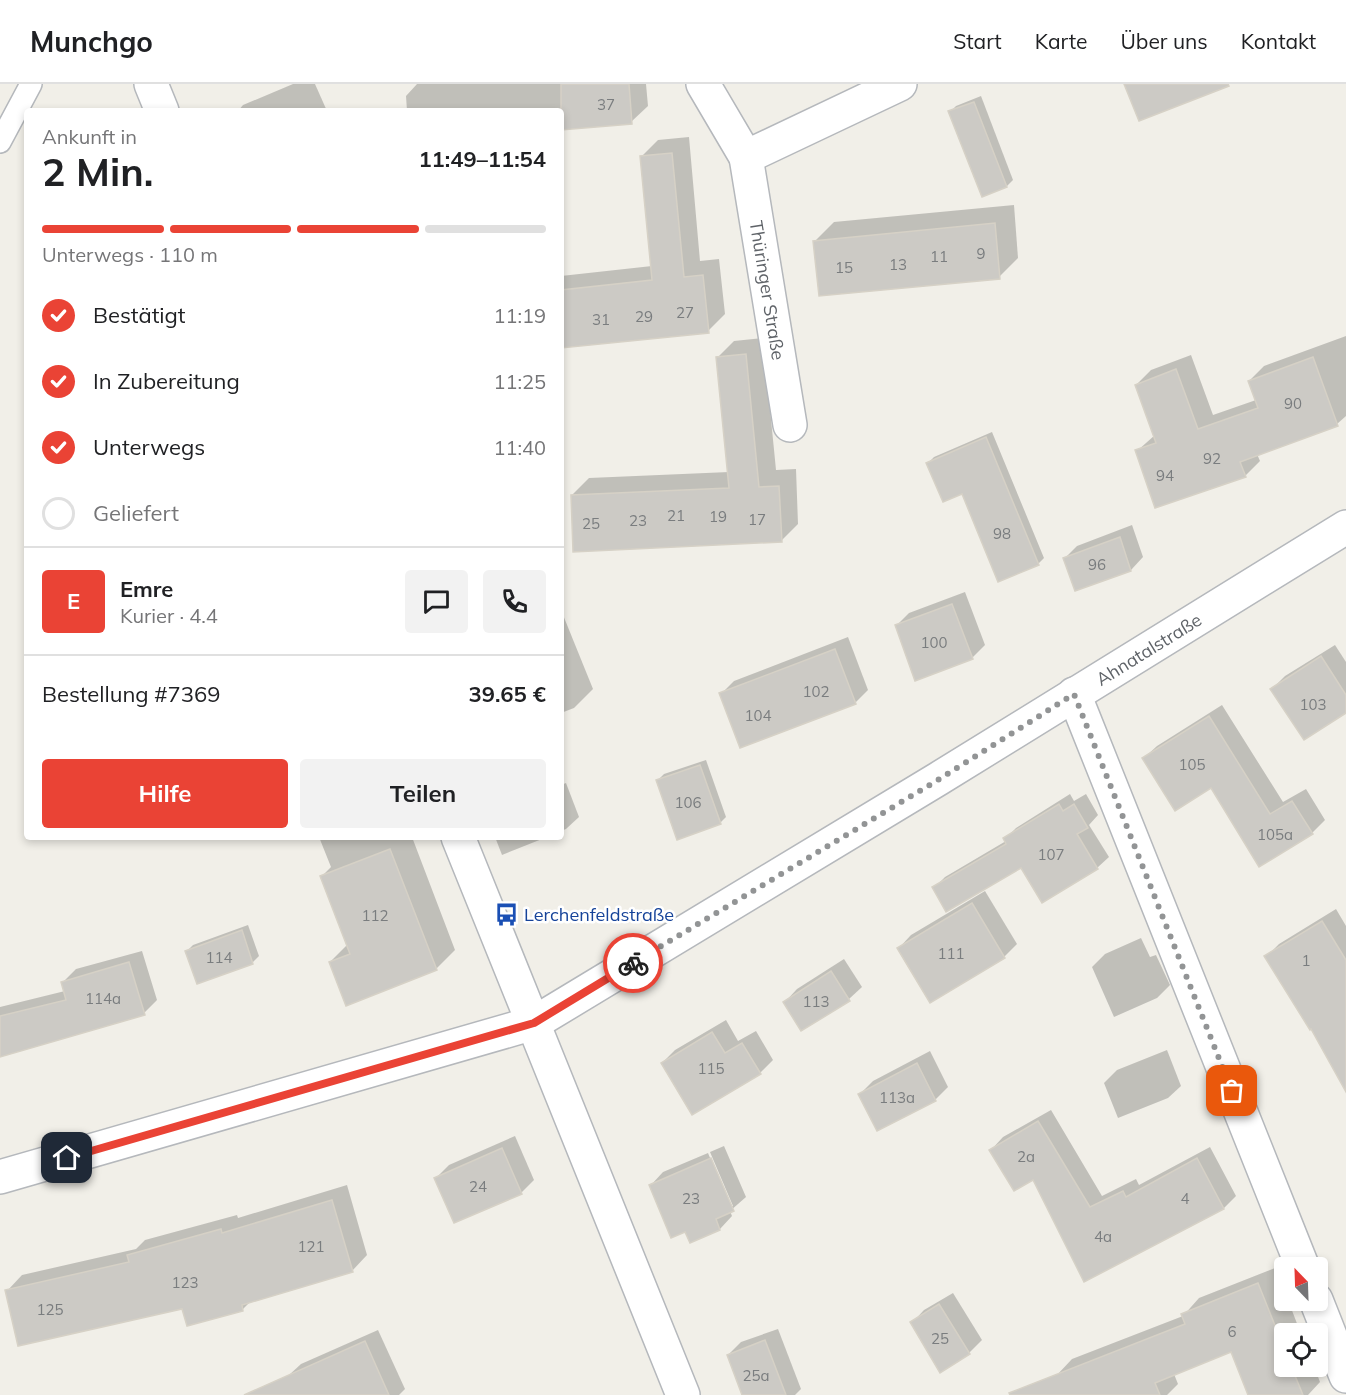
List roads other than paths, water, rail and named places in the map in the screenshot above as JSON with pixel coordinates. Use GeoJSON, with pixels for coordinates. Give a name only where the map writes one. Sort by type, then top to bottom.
{"type":"FeatureCollection","features":[{"type":"Feature","properties":{"kind":"street"},"geometry":{"type":"LineString","coordinates":[[151,84],[161,108]]}},
{"type":"Feature","properties":{"kind":"street","name":"Thüringer Straße"},"geometry":{"type":"LineString","coordinates":[[703,84],[746,157],[790,425]]}},
{"type":"Feature","properties":{"kind":"street"},"geometry":{"type":"LineString","coordinates":[[746,157],[900,84]]}},
{"type":"Feature","properties":{"kind":"street","name":"Ahnatalstraße"},"geometry":{"type":"LineString","coordinates":[[0,1177],[534,1023],[938,780],[1346,527]]}},
{"type":"Feature","properties":{"kind":"street"},"geometry":{"type":"LineString","coordinates":[[1074,694],[1298,1257]]}},
{"type":"Feature","properties":{"kind":"street"},"geometry":{"type":"LineString","coordinates":[[459,840],[683,1395]]}},
{"type":"Feature","properties":{"kind":"street"},"geometry":{"type":"LineString","coordinates":[[1320,1311],[1346,1376]]}},
{"type":"Feature","properties":{"kind":"lane"},"geometry":{"type":"LineString","coordinates":[[0,142],[31,84]]}},
{"type":"Feature","properties":{"kind":"place","name":"Lerchenfeldstraße"},"geometry":{"type":"Point","coordinates":[506,914]}}]}
